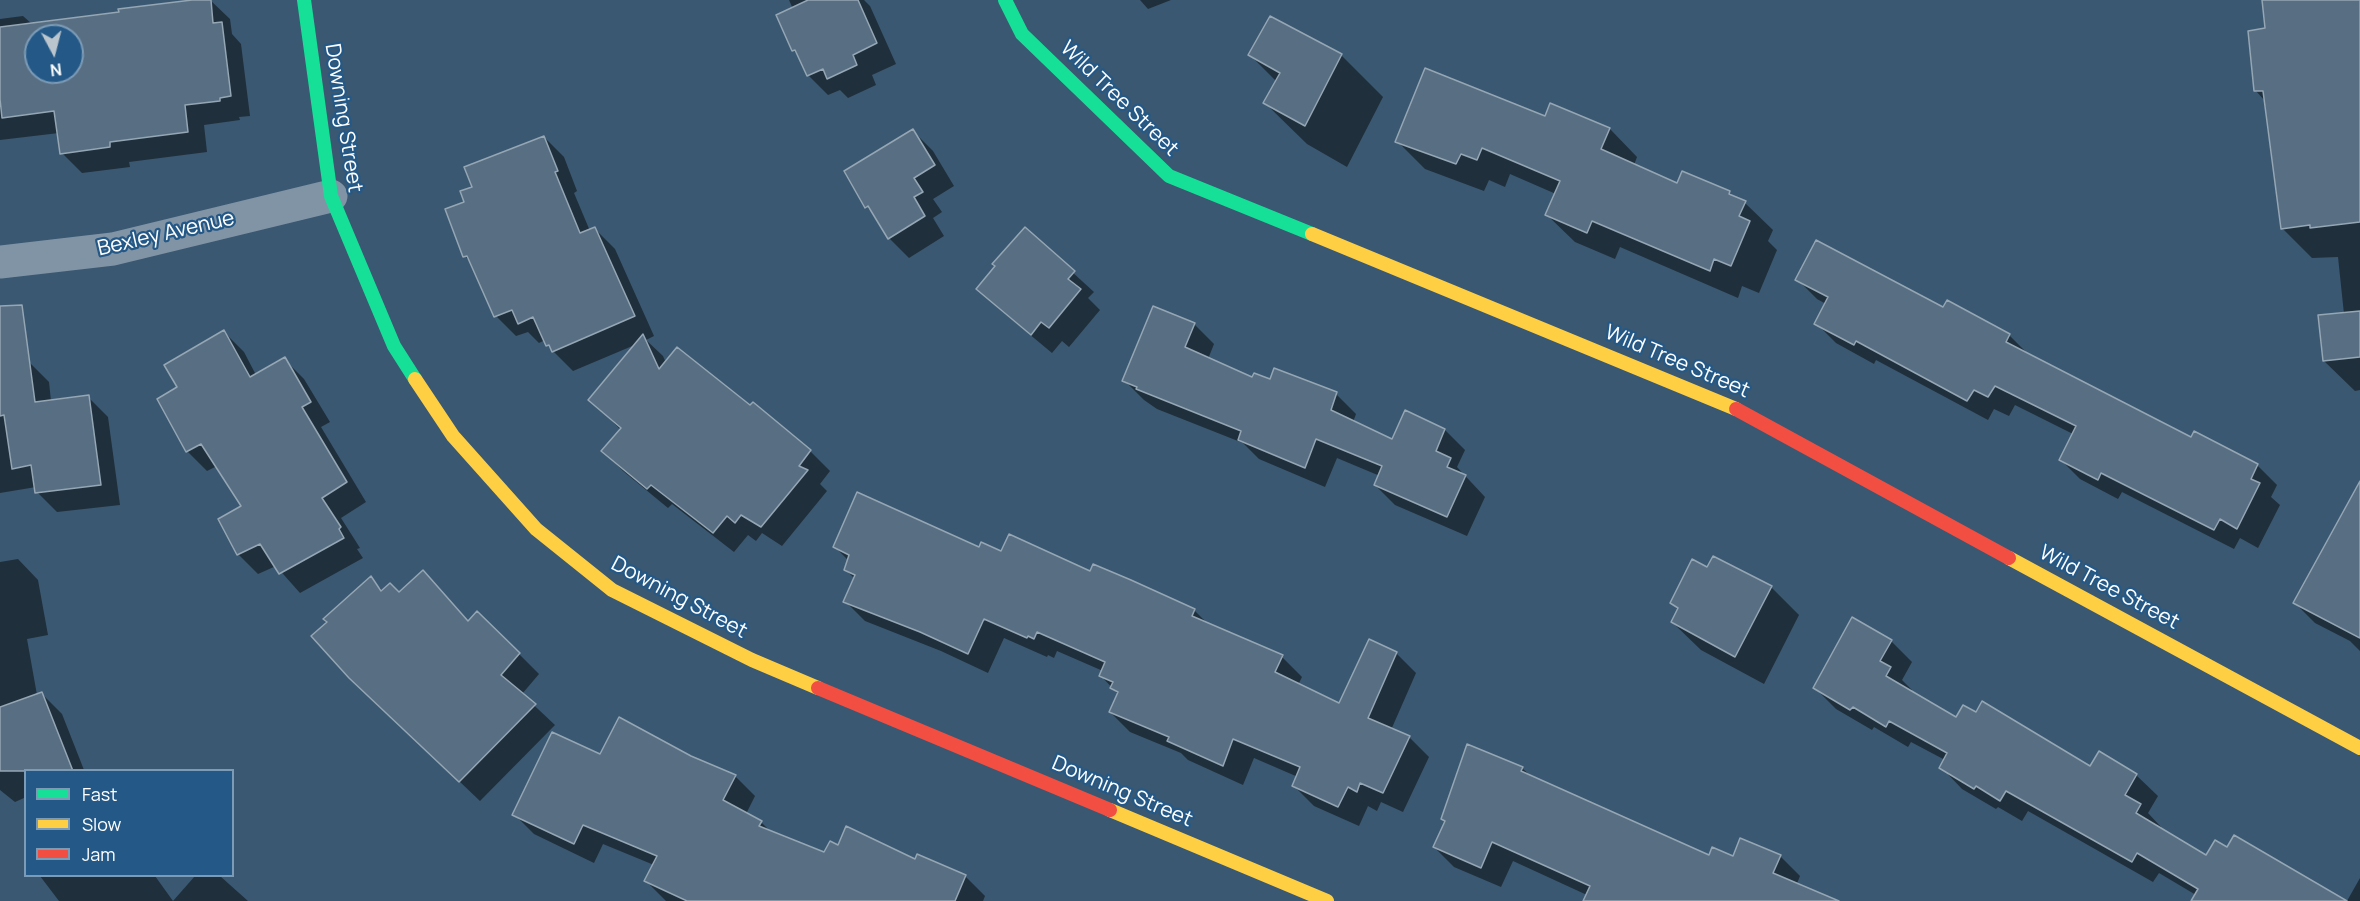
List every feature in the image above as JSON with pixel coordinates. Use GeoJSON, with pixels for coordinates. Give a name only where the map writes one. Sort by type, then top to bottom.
{"type":"FeatureCollection","features":[{"type":"Feature","properties":{"kind":"street","name":"Downing Street"},"geometry":{"type":"LineString","coordinates":[[304,0],[331,195],[394,346],[453,436],[536,530],[612,590],[752,660],[1327,901]]}},
{"type":"Feature","properties":{"kind":"street","name":"Wild Tree Street"},"geometry":{"type":"LineString","coordinates":[[1005,0],[1022,34],[1170,176],[1724,403],[2360,748]]}},
{"type":"Feature","properties":{"kind":"street","name":"Bexley Avenue"},"geometry":{"type":"LineString","coordinates":[[0,262],[112,249],[331,195]]}},
{"type":"Feature","properties":{"kind":"building"},"geometry":{"type":"Polygon","coordinates":[[[192,0],[211,0],[213,23],[222,22],[231,96],[220,98],[220,101],[185,105],[188,132],[110,142],[110,147],[60,154],[54,111],[2,118],[0,27],[119,12],[118,9],[192,0]]]}},
{"type":"Feature","properties":{"kind":"building"},"geometry":{"type":"Polygon","coordinates":[[[808,0],[858,0],[877,43],[853,55],[857,65],[827,79],[823,69],[807,76],[795,50],[792,51],[776,15],[808,0]]]}},
{"type":"Feature","properties":{"kind":"building"},"geometry":{"type":"Polygon","coordinates":[[[2262,0],[2360,0],[2360,222],[2281,229],[2263,91],[2254,91],[2248,31],[2265,28],[2262,0]]]}},
{"type":"Feature","properties":{"kind":"building"},"geometry":{"type":"Polygon","coordinates":[[[1270,16],[1342,54],[1305,126],[1263,103],[1280,73],[1248,55],[1270,16]]]}},
{"type":"Feature","properties":{"kind":"building"},"geometry":{"type":"Polygon","coordinates":[[[1425,68],[1545,116],[1550,103],[1610,128],[1601,149],[1677,183],[1682,171],[1730,191],[1729,194],[1746,201],[1739,216],[1750,221],[1731,266],[1714,259],[1710,271],[1592,221],[1587,233],[1545,215],[1560,181],[1482,148],[1477,160],[1461,154],[1456,164],[1395,142],[1425,68]]]}},
{"type":"Feature","properties":{"kind":"building"},"geometry":{"type":"Polygon","coordinates":[[[913,129],[935,165],[914,178],[923,192],[914,197],[925,216],[888,239],[868,206],[865,208],[844,171],[913,129]]]}},
{"type":"Feature","properties":{"kind":"building"},"geometry":{"type":"Polygon","coordinates":[[[544,136],[558,171],[555,172],[580,233],[595,227],[635,316],[552,352],[549,345],[546,346],[533,317],[518,324],[512,310],[494,317],[467,256],[463,257],[445,209],[464,202],[460,191],[472,187],[464,167],[544,136]]]}},
{"type":"Feature","properties":{"kind":"building"},"geometry":{"type":"Polygon","coordinates":[[[1025,227],[1075,271],[1068,279],[1081,289],[1049,328],[1041,322],[1031,335],[976,289],[995,266],[992,264],[1025,227]]]}},
{"type":"Feature","properties":{"kind":"building"},"geometry":{"type":"Polygon","coordinates":[[[1816,240],[1943,307],[1947,300],[2010,334],[2006,342],[2191,437],[2194,431],[2258,464],[2251,479],[2260,483],[2237,529],[2220,519],[2214,530],[2101,473],[2098,480],[2059,460],[2076,426],[1995,386],[1988,397],[1974,390],[1967,401],[1856,341],[1854,345],[1814,324],[1828,297],[1795,280],[1816,240]]]}},
{"type":"Feature","properties":{"kind":"building"},"geometry":{"type":"Polygon","coordinates":[[[22,305],[35,402],[89,395],[101,485],[35,493],[31,465],[12,469],[4,415],[0,416],[0,306],[22,305]]]}},
{"type":"Feature","properties":{"kind":"building"},"geometry":{"type":"Polygon","coordinates":[[[1153,306],[1195,323],[1185,347],[1252,377],[1254,373],[1270,379],[1274,368],[1337,392],[1331,410],[1392,439],[1405,410],[1445,429],[1436,451],[1451,458],[1447,467],[1466,475],[1447,517],[1374,485],[1382,466],[1316,439],[1305,468],[1238,440],[1241,431],[1136,389],[1137,387],[1122,381],[1153,306]]]}},
{"type":"Feature","properties":{"kind":"building"},"geometry":{"type":"Polygon","coordinates":[[[2360,311],[2360,357],[2323,361],[2318,315],[2360,311]]]}},
{"type":"Feature","properties":{"kind":"building"},"geometry":{"type":"Polygon","coordinates":[[[224,330],[250,377],[285,357],[311,402],[302,407],[347,482],[322,498],[341,527],[339,529],[344,538],[279,574],[260,544],[237,555],[218,519],[241,506],[201,444],[186,452],[157,399],[177,387],[164,365],[224,330]]]}},
{"type":"Feature","properties":{"kind":"building"},"geometry":{"type":"Polygon","coordinates":[[[643,334],[659,369],[677,347],[750,405],[753,402],[811,450],[799,466],[808,470],[761,527],[741,515],[735,523],[727,516],[713,533],[651,485],[647,489],[601,451],[621,428],[588,400],[643,334]]]}},
{"type":"Feature","properties":{"kind":"building"},"geometry":{"type":"Polygon","coordinates":[[[2360,481],[2360,638],[2293,603],[2360,481]]]}},
{"type":"Feature","properties":{"kind":"building"},"geometry":{"type":"Polygon","coordinates":[[[857,492],[979,547],[981,542],[1001,551],[1009,534],[1090,571],[1093,564],[1131,580],[1195,609],[1192,616],[1283,655],[1275,672],[1339,703],[1369,639],[1397,652],[1368,718],[1410,736],[1383,793],[1360,783],[1357,792],[1348,787],[1338,807],[1292,786],[1300,767],[1233,739],[1223,766],[1167,741],[1169,737],[1109,712],[1118,692],[1110,688],[1113,682],[1099,676],[1105,662],[1037,632],[1034,639],[1028,636],[1027,638],[984,619],[968,654],[920,632],[843,602],[855,575],[844,570],[849,555],[833,547],[857,492]]]}},
{"type":"Feature","properties":{"kind":"building"},"geometry":{"type":"Polygon","coordinates":[[[1713,556],[1772,586],[1735,657],[1671,622],[1678,608],[1670,603],[1692,559],[1707,567],[1713,556]]]}},
{"type":"Feature","properties":{"kind":"building"},"geometry":{"type":"Polygon","coordinates":[[[423,570],[468,621],[477,611],[520,653],[501,675],[536,704],[459,782],[349,678],[311,636],[327,622],[323,619],[371,576],[381,591],[390,583],[399,592],[423,570]]]}},
{"type":"Feature","properties":{"kind":"building"},"geometry":{"type":"Polygon","coordinates":[[[1852,617],[1892,640],[1880,661],[1891,667],[1886,676],[1956,717],[1963,705],[1976,712],[1982,701],[2090,766],[2099,751],[2137,774],[2125,795],[2141,804],[2136,813],[2206,855],[2215,840],[2227,847],[2234,835],[2347,901],[2191,901],[2198,889],[2137,853],[2132,862],[2006,791],[2000,801],[1976,786],[1974,789],[1939,768],[1947,753],[1889,721],[1886,727],[1853,707],[1850,710],[1813,688],[1852,617]]]}},
{"type":"Feature","properties":{"kind":"building"},"geometry":{"type":"Polygon","coordinates":[[[42,692],[72,769],[0,771],[0,707],[42,692]]]}},
{"type":"Feature","properties":{"kind":"building"},"geometry":{"type":"Polygon","coordinates":[[[619,717],[691,756],[736,775],[723,800],[762,821],[759,826],[824,852],[830,841],[838,845],[846,826],[915,859],[917,854],[966,875],[955,901],[687,901],[644,881],[657,856],[583,825],[574,844],[512,815],[552,732],[600,754],[619,717]]]}},
{"type":"Feature","properties":{"kind":"building"},"geometry":{"type":"Polygon","coordinates":[[[1467,744],[1523,767],[1521,771],[1709,855],[1712,847],[1733,856],[1740,838],[1781,855],[1773,873],[1839,901],[1583,901],[1590,886],[1492,842],[1481,868],[1433,847],[1445,821],[1441,819],[1467,744]]]}},
{"type":"Feature","properties":{"kind":"traffic: fast"},"geometry":{"type":"LineString","coordinates":[[304,0],[331,196],[394,346],[415,379]]}},
{"type":"Feature","properties":{"kind":"traffic: fast"},"geometry":{"type":"LineString","coordinates":[[1005,0],[1022,34],[1169,176],[1312,234]]}},
{"type":"Feature","properties":{"kind":"traffic: slow"},"geometry":{"type":"LineString","coordinates":[[1312,234],[1736,409]]}},
{"type":"Feature","properties":{"kind":"traffic: slow"},"geometry":{"type":"LineString","coordinates":[[415,379],[453,436],[536,529],[612,590],[752,660],[818,688]]}},
{"type":"Feature","properties":{"kind":"traffic: slow"},"geometry":{"type":"LineString","coordinates":[[2009,558],[2360,748]]}},
{"type":"Feature","properties":{"kind":"traffic: slow"},"geometry":{"type":"LineString","coordinates":[[1110,810],[1327,901]]}},
{"type":"Feature","properties":{"kind":"traffic: jam"},"geometry":{"type":"LineString","coordinates":[[1736,409],[2009,558]]}},
{"type":"Feature","properties":{"kind":"traffic: jam"},"geometry":{"type":"LineString","coordinates":[[818,688],[1110,810]]}}]}
